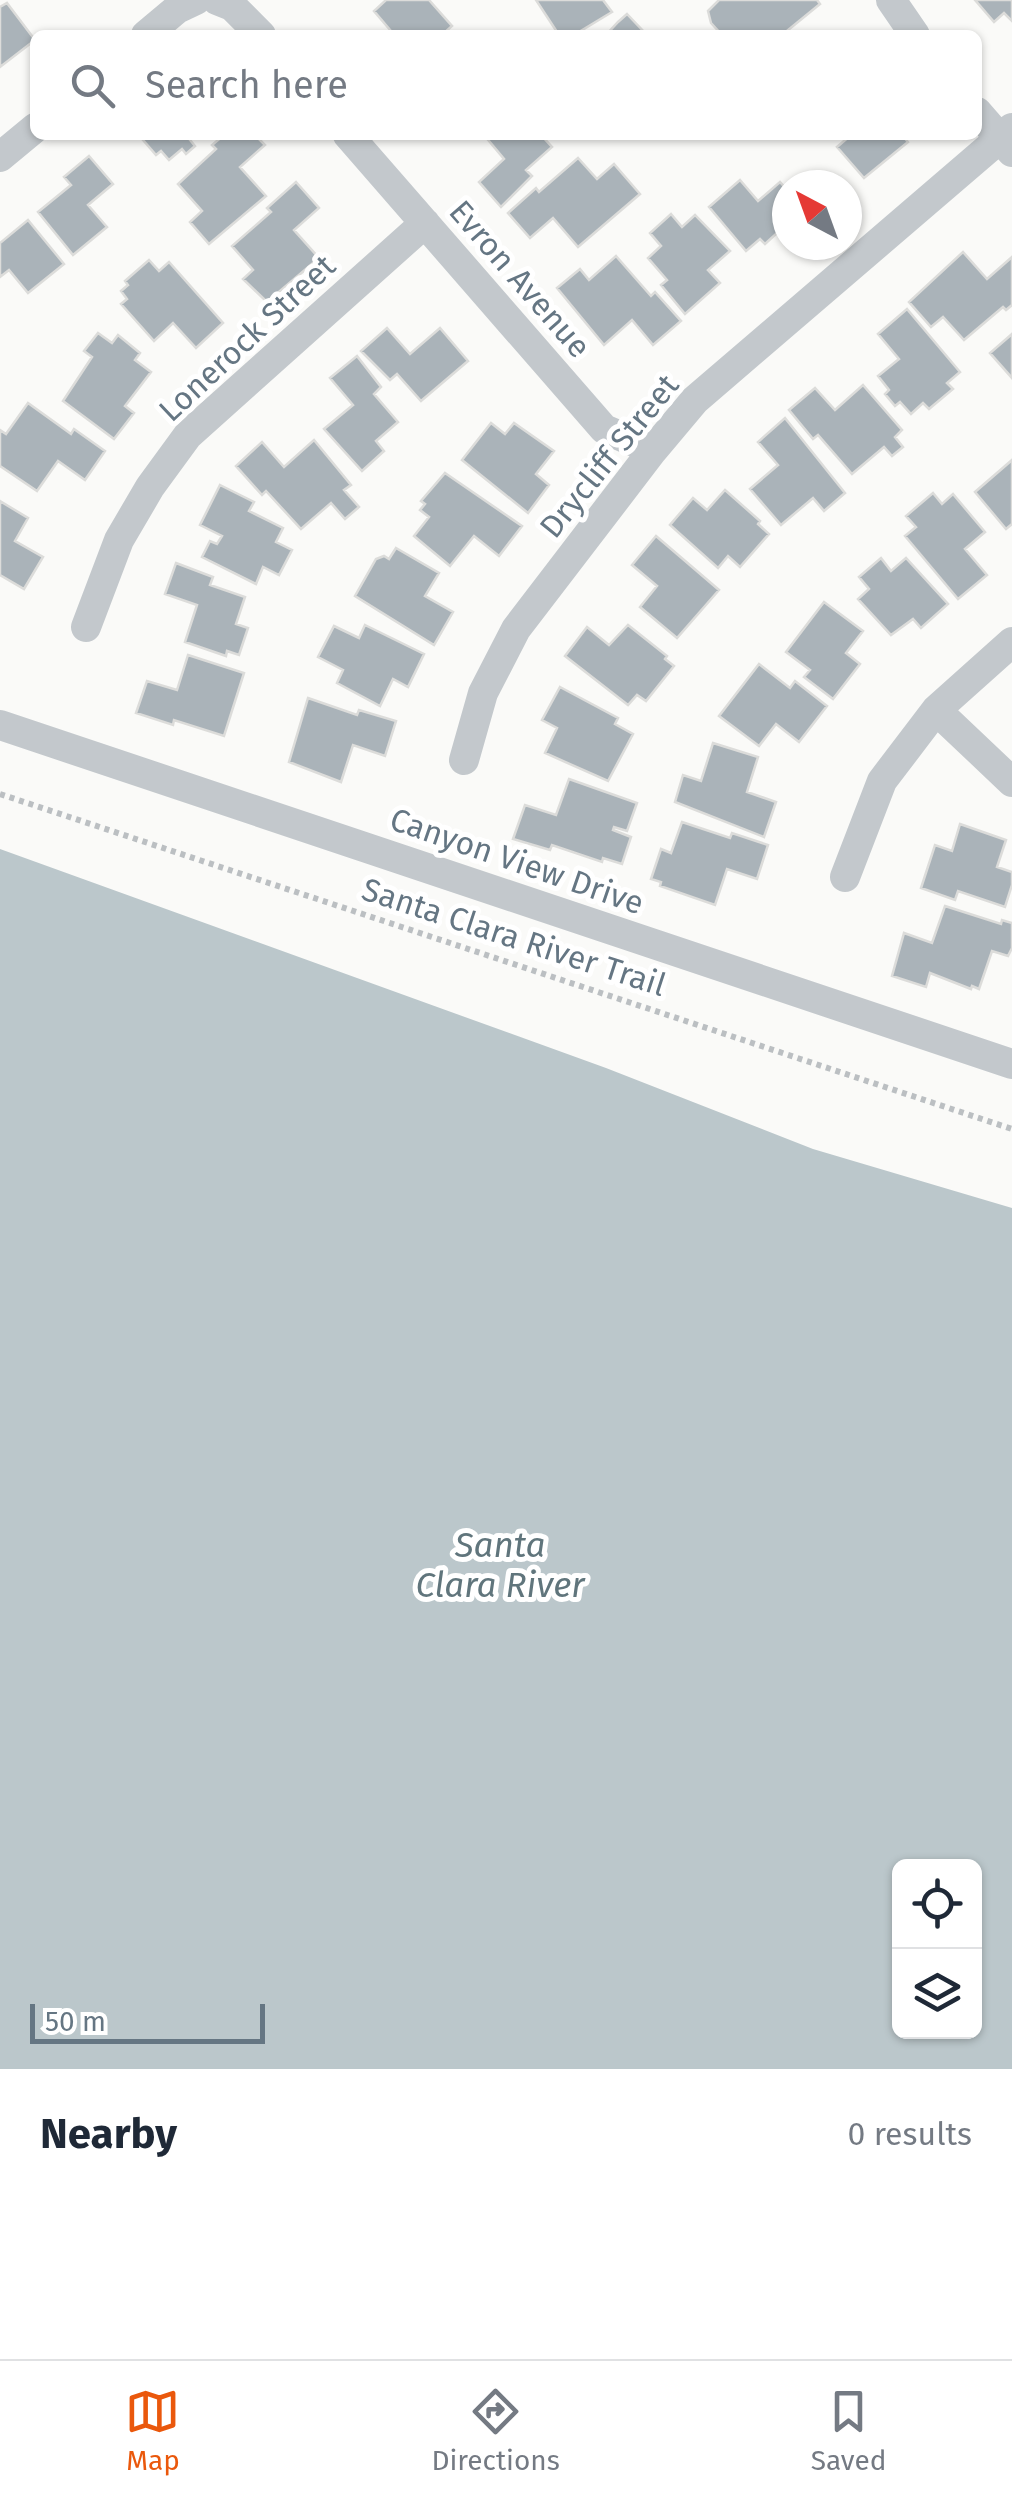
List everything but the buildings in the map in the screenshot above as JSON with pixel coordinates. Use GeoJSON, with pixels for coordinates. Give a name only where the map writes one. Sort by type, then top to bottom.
{"type":"FeatureCollection","features":[{"type":"Feature","properties":{"kind":"street"},"geometry":{"type":"LineString","coordinates":[[152,30],[177,9],[196,0]]}},
{"type":"Feature","properties":{"kind":"street"},"geometry":{"type":"LineString","coordinates":[[218,0],[232,6],[256,30]]}},
{"type":"Feature","properties":{"kind":"street"},"geometry":{"type":"LineString","coordinates":[[891,0],[912,30]]}},
{"type":"Feature","properties":{"kind":"street"},"geometry":{"type":"LineString","coordinates":[[982,116],[1008,139]]}},
{"type":"Feature","properties":{"kind":"street"},"geometry":{"type":"LineString","coordinates":[[0,158],[30,132]]}},
{"type":"Feature","properties":{"kind":"street","name":"Drycliff Street"},"geometry":{"type":"LineString","coordinates":[[464,760],[483,693],[516,628],[695,400],[1008,139]]}},
{"type":"Feature","properties":{"kind":"street","name":"Evron Avenue"},"geometry":{"type":"LineString","coordinates":[[352,140],[604,429],[653,450]]}},
{"type":"Feature","properties":{"kind":"street","name":"Lonerock Street"},"geometry":{"type":"LineString","coordinates":[[86,628],[119,540],[150,486],[188,436],[425,224]]}},
{"type":"Feature","properties":{"kind":"street"},"geometry":{"type":"LineString","coordinates":[[845,877],[882,782],[936,710],[1012,642]]}},
{"type":"Feature","properties":{"kind":"street"},"geometry":{"type":"LineString","coordinates":[[936,710],[1012,782]]}},
{"type":"Feature","properties":{"kind":"street","name":"Canyon View Drive"},"geometry":{"type":"LineString","coordinates":[[0,725],[1012,1064]]}},
{"type":"Feature","properties":{"kind":"path","name":"Santa Clara River Trail"},"geometry":{"type":"LineString","coordinates":[[0,794],[1012,1129]]}},
{"type":"Feature","properties":{"kind":"water","name":"Santa Clara River"},"geometry":{"type":"Polygon","coordinates":[[[0,849],[606,1068],[813,1149],[1012,1208],[1012,2069],[0,2069],[0,849]]]}}]}
